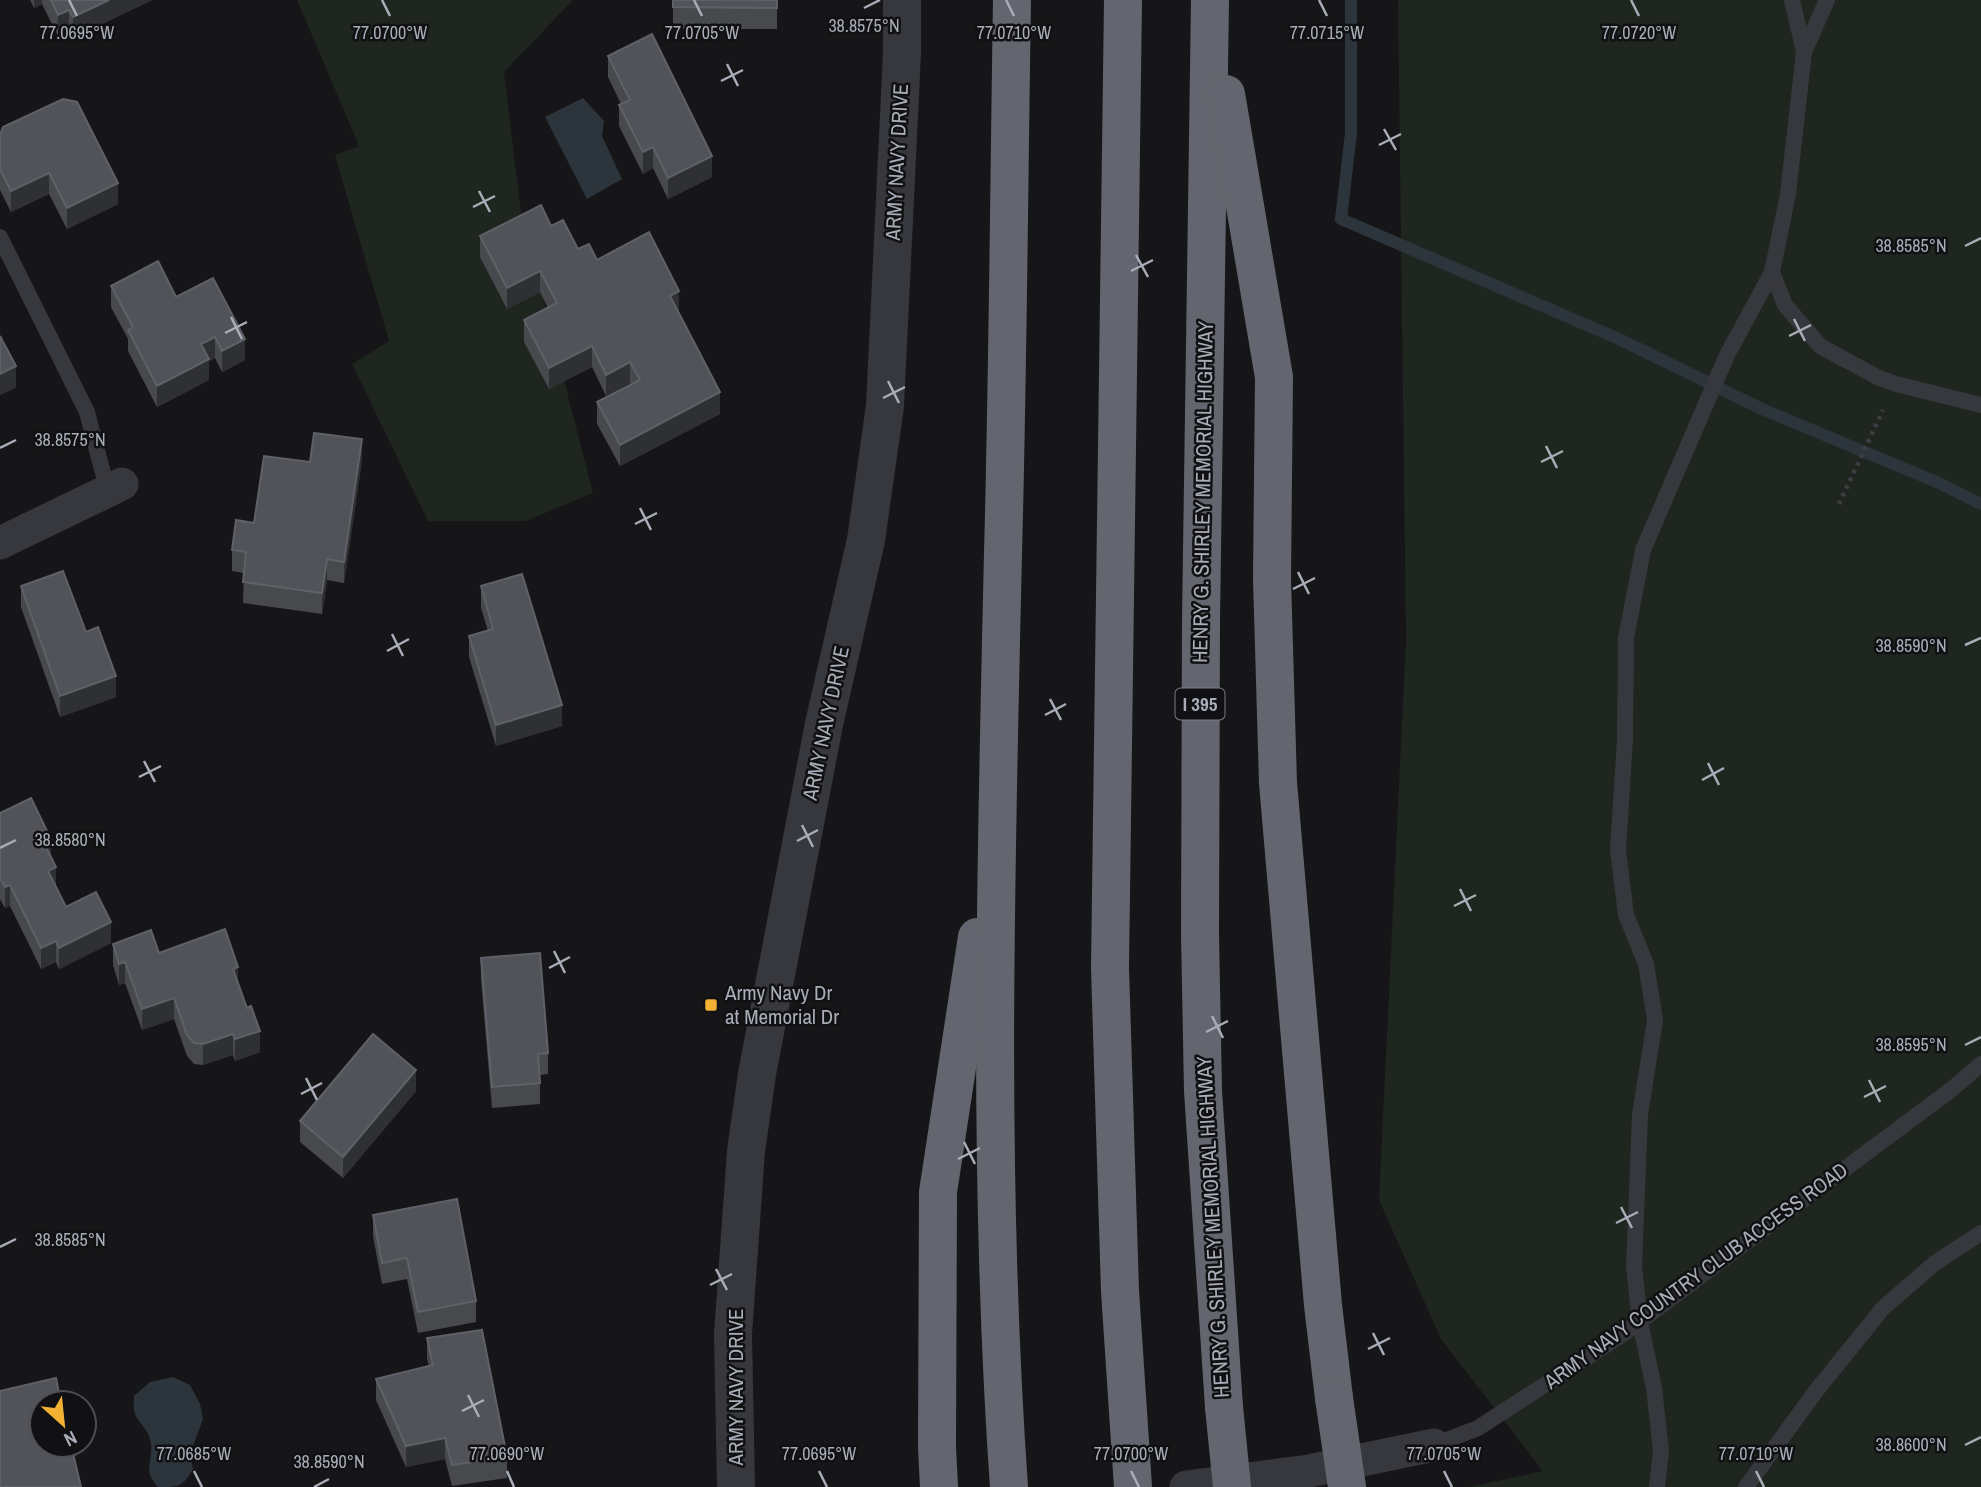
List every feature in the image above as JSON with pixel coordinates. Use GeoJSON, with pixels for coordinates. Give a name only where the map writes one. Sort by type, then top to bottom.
{"type":"FeatureCollection","features":[{"type":"Feature","properties":{"kind":"highway"},"geometry":{"type":"LineString","coordinates":[[1009,1487],[996,1142],[997,803],[1012,0]]}},
{"type":"Feature","properties":{"kind":"highway"},"geometry":{"type":"LineString","coordinates":[[1123,0],[1110,968],[1114,1135],[1133,1487]]}},
{"type":"Feature","properties":{"kind":"highway"},"geometry":{"type":"LineString","coordinates":[[1210,0],[1274,377],[1272,579],[1278,782],[1323,1305],[1347,1487]]}},
{"type":"Feature","properties":{"kind":"highway","name":"HENRY G. SHIRLEY MEMORIAL HIGHWAY"},"geometry":{"type":"LineString","coordinates":[[1210,0],[1201,620],[1200,934],[1203,1091],[1224,1408],[1232,1487]]}},
{"type":"Feature","properties":{"kind":"highway"},"geometry":{"type":"LineString","coordinates":[[939,1487],[937,1192],[997,803]]}},
{"type":"Feature","properties":{"kind":"street","name":"ARMY NAVY DRIVE"},"geometry":{"type":"LineString","coordinates":[[736,1487],[733,1334],[746,1151],[759,1060],[824,724],[866,540],[885,406],[902,0]]}},
{"type":"Feature","properties":{"kind":"street"},"geometry":{"type":"LineString","coordinates":[[0,544],[115,488]]}},
{"type":"Feature","properties":{"kind":"street","name":"ARMY NAVY COUNTRY CLUB ACCESS ROAD"},"geometry":{"type":"LineString","coordinates":[[1185,1487],[1309,1471],[1434,1445]]}},
{"type":"Feature","properties":{"kind":"lane"},"geometry":{"type":"LineString","coordinates":[[1792,0],[1804,52]]}},
{"type":"Feature","properties":{"kind":"lane"},"geometry":{"type":"LineString","coordinates":[[1657,1487],[1661,1451],[1654,1388],[1640,1322],[1634,1266],[1640,1115],[1655,1020],[1646,964],[1626,915],[1618,850],[1625,740],[1626,638],[1643,550],[1727,355],[1772,272],[1788,194],[1804,52],[1827,0]]}},
{"type":"Feature","properties":{"kind":"lane"},"geometry":{"type":"LineString","coordinates":[[0,237],[87,412],[115,488]]}},
{"type":"Feature","properties":{"kind":"lane"},"geometry":{"type":"LineString","coordinates":[[1772,272],[1785,305],[1820,346],[1879,378],[1981,405]]}},
{"type":"Feature","properties":{"kind":"lane","name":"ARMY NAVY COUNTRY CLUB ACCESS ROAD"},"geometry":{"type":"LineString","coordinates":[[1434,1445],[1488,1422],[1640,1322],[1981,1064]]}},
{"type":"Feature","properties":{"kind":"lane"},"geometry":{"type":"LineString","coordinates":[[1746,1487],[1816,1391],[1883,1308],[1935,1263],[1981,1233]]}},
{"type":"Feature","properties":{"kind":"path"},"geometry":{"type":"LineString","coordinates":[[1839,504],[1896,384]]}},
{"type":"Feature","properties":{"kind":"shaded area"},"geometry":{"type":"Polygon","coordinates":[[[297,0],[573,0],[504,72],[521,213],[593,493],[526,521],[428,521],[352,364],[389,341],[335,155],[359,146],[297,0]]]}},
{"type":"Feature","properties":{"kind":"shaded area"},"geometry":{"type":"Polygon","coordinates":[[[1398,0],[1981,0],[1981,1487],[1469,1487],[1543,1471],[1441,1339],[1379,1200],[1406,640],[1398,0]]]}},
{"type":"Feature","properties":{"kind":"shaded area"},"geometry":{"type":"Polygon","coordinates":[[[583,98],[604,121],[602,136],[622,179],[587,199],[545,117],[583,98]]]}},
{"type":"Feature","properties":{"kind":"shaded area"},"geometry":{"type":"Polygon","coordinates":[[[173,1377],[190,1385],[200,1404],[203,1419],[190,1454],[193,1469],[180,1485],[158,1487],[150,1476],[150,1439],[135,1414],[134,1396],[150,1382],[173,1377]]]}},
{"type":"Feature","properties":{"kind":"building"},"geometry":{"type":"Polygon","coordinates":[[[51,0],[109,0],[73,17],[69,10],[58,15],[51,0]]]}},
{"type":"Feature","properties":{"kind":"building"},"geometry":{"type":"Polygon","coordinates":[[[673,0],[777,0],[777,8],[673,7],[673,0]]]}},
{"type":"Feature","properties":{"kind":"building"},"geometry":{"type":"Polygon","coordinates":[[[652,34],[712,156],[668,178],[653,147],[643,152],[619,105],[630,100],[608,56],[652,34]]]}},
{"type":"Feature","properties":{"kind":"building"},"geometry":{"type":"Polygon","coordinates":[[[63,99],[77,102],[118,183],[67,208],[49,173],[11,191],[0,169],[0,135],[3,127],[63,99]]]}},
{"type":"Feature","properties":{"kind":"building"},"geometry":{"type":"Polygon","coordinates":[[[541,205],[551,226],[563,220],[578,249],[589,244],[597,260],[649,232],[679,291],[670,296],[720,392],[620,445],[597,402],[640,380],[630,362],[606,375],[592,346],[549,368],[524,320],[557,303],[540,271],[507,288],[480,236],[541,205]]]}},
{"type":"Feature","properties":{"kind":"building"},"geometry":{"type":"Polygon","coordinates":[[[158,261],[176,297],[213,278],[245,339],[222,351],[215,337],[201,344],[209,359],[157,386],[128,330],[133,327],[111,286],[158,261]]]}},
{"type":"Feature","properties":{"kind":"building"},"geometry":{"type":"Polygon","coordinates":[[[0,336],[16,366],[0,374],[0,336]]]}},
{"type":"Feature","properties":{"kind":"building"},"geometry":{"type":"Polygon","coordinates":[[[314,433],[362,439],[344,562],[327,559],[322,593],[243,582],[246,552],[232,550],[236,520],[254,523],[264,456],[310,462],[314,433]]]}},
{"type":"Feature","properties":{"kind":"building"},"geometry":{"type":"Polygon","coordinates":[[[63,571],[86,632],[98,627],[116,676],[60,696],[21,586],[63,571]]]}},
{"type":"Feature","properties":{"kind":"building"},"geometry":{"type":"Polygon","coordinates":[[[522,574],[562,705],[496,725],[469,636],[493,629],[481,586],[522,574]]]}},
{"type":"Feature","properties":{"kind":"building"},"geometry":{"type":"Polygon","coordinates":[[[31,798],[51,839],[44,843],[56,867],[48,871],[66,907],[96,892],[111,922],[59,948],[56,941],[41,948],[10,885],[5,887],[0,878],[0,813],[31,798]]]}},
{"type":"Feature","properties":{"kind":"building"},"geometry":{"type":"Polygon","coordinates":[[[225,929],[238,967],[233,969],[247,1008],[251,1006],[260,1031],[235,1039],[233,1034],[203,1044],[194,1043],[187,1035],[174,998],[142,1009],[125,962],[119,964],[113,944],[151,930],[159,953],[225,929]]]}},
{"type":"Feature","properties":{"kind":"building"},"geometry":{"type":"Polygon","coordinates":[[[540,953],[548,1053],[538,1054],[540,1083],[492,1087],[481,958],[540,953]]]}},
{"type":"Feature","properties":{"kind":"building"},"geometry":{"type":"Polygon","coordinates":[[[373,1034],[416,1070],[343,1157],[300,1121],[373,1034]]]}},
{"type":"Feature","properties":{"kind":"building"},"geometry":{"type":"Polygon","coordinates":[[[457,1199],[476,1301],[418,1312],[407,1258],[382,1263],[373,1215],[457,1199]]]}},
{"type":"Feature","properties":{"kind":"building"},"geometry":{"type":"Polygon","coordinates":[[[482,1330],[507,1457],[452,1465],[445,1438],[406,1446],[376,1379],[433,1365],[427,1338],[482,1330]]]}},
{"type":"Feature","properties":{"kind":"building"},"geometry":{"type":"Polygon","coordinates":[[[56,1378],[58,1389],[28,1389],[28,1459],[74,1459],[81,1487],[0,1487],[0,1391],[56,1378]]]}},
{"type":"Feature","properties":{"kind":"waterway"},"geometry":{"type":"LineString","coordinates":[[1351,0],[1351,133],[1341,219],[1619,339],[1762,409],[1939,483],[1981,504]]}},
{"type":"Feature","properties":{"kind":"place","name":"Army Navy Dr at Memorial Dr"},"geometry":{"type":"Point","coordinates":[711,1005]}}]}
